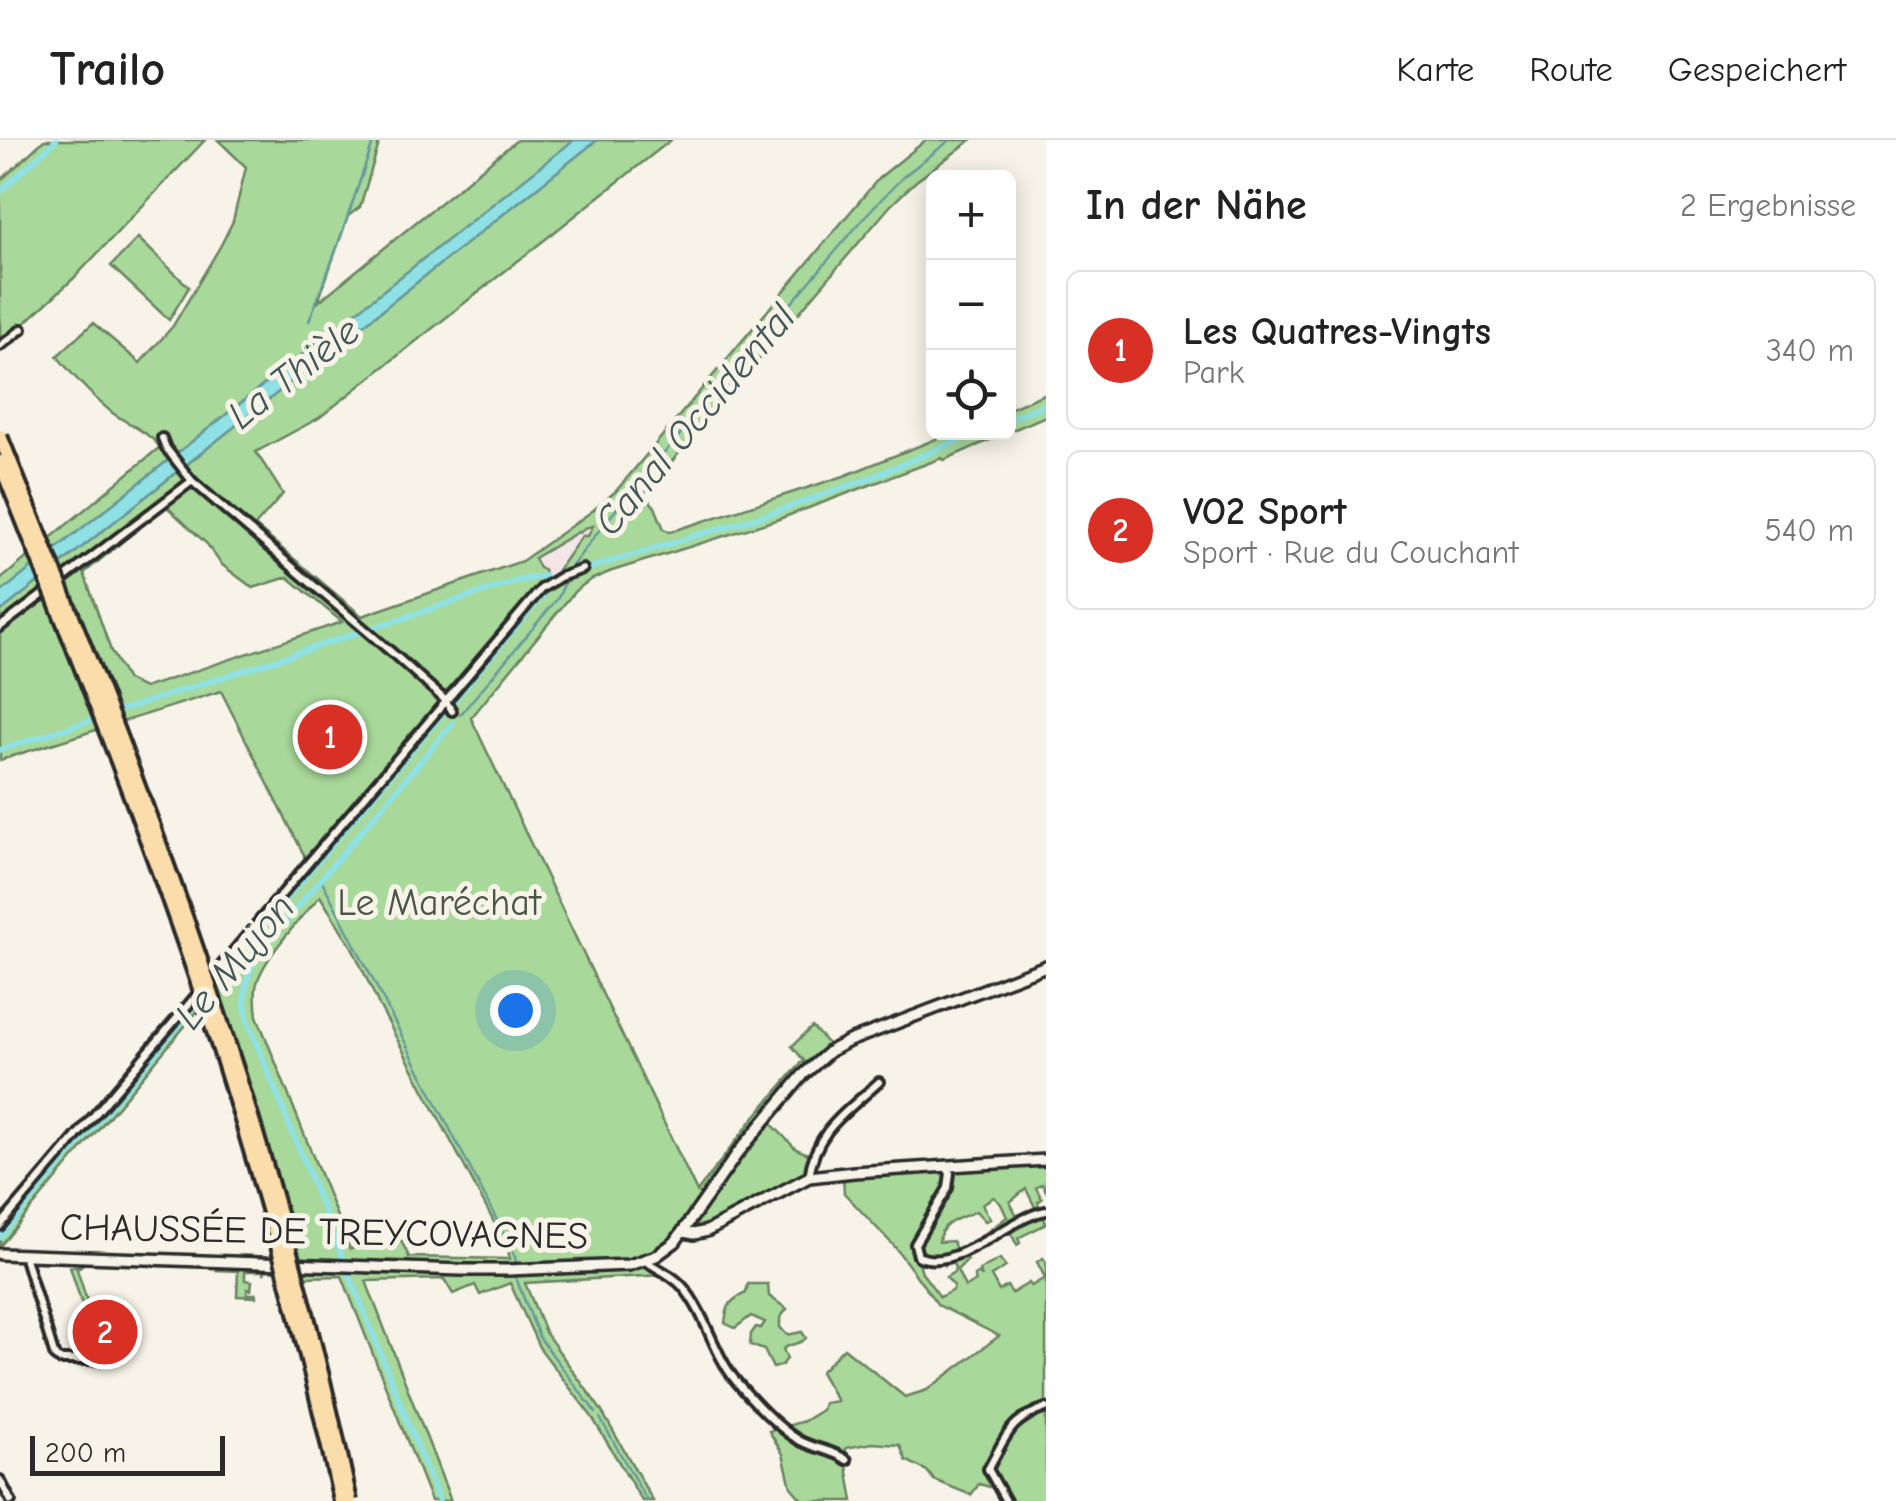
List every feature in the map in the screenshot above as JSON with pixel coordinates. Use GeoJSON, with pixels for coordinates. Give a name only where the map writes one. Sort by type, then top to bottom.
{"type":"FeatureCollection","features":[{"type":"Feature","properties":{"kind":"highway"},"geometry":{"type":"LineString","coordinates":[[0,436],[131,769],[217,1010],[290,1250],[350,1501]]}},
{"type":"Feature","properties":{"kind":"highway"},"geometry":{"type":"LineString","coordinates":[[0,462],[135,805],[218,1042],[280,1253],[341,1501]]}},
{"type":"Feature","properties":{"kind":"main road"},"geometry":{"type":"LineString","coordinates":[[645,1261],[666,1250],[684,1232],[766,1118],[814,1063],[830,1051],[1046,966]]}},
{"type":"Feature","properties":{"kind":"main road"},"geometry":{"type":"LineString","coordinates":[[684,1232],[707,1231],[809,1177],[1046,1160]]}},
{"type":"Feature","properties":{"kind":"main road","name":"CHAUSSÉE DE TREYCOVAGNES"},"geometry":{"type":"LineString","coordinates":[[0,1254],[507,1270],[606,1268],[645,1261]]}},
{"type":"Feature","properties":{"kind":"street"},"geometry":{"type":"LineString","coordinates":[[0,346],[22,329]]}},
{"type":"Feature","properties":{"kind":"street"},"geometry":{"type":"LineString","coordinates":[[162,438],[190,479],[357,622],[445,700],[452,711]]}},
{"type":"Feature","properties":{"kind":"street"},"geometry":{"type":"LineString","coordinates":[[0,627],[190,479]]}},
{"type":"Feature","properties":{"kind":"street"},"geometry":{"type":"LineString","coordinates":[[0,1226],[532,600],[552,580],[584,569]]}},
{"type":"Feature","properties":{"kind":"street"},"geometry":{"type":"LineString","coordinates":[[809,1177],[822,1137],[879,1082]]}},
{"type":"Feature","properties":{"kind":"street"},"geometry":{"type":"LineString","coordinates":[[946,1166],[950,1173],[948,1188],[916,1244],[918,1256],[926,1260],[967,1251],[1032,1214],[1046,1211]]}},
{"type":"Feature","properties":{"kind":"street"},"geometry":{"type":"LineString","coordinates":[[24,1254],[55,1357],[100,1360]]}},
{"type":"Feature","properties":{"kind":"street"},"geometry":{"type":"LineString","coordinates":[[645,1261],[685,1289],[726,1368],[767,1413],[800,1441],[847,1460]]}},
{"type":"Feature","properties":{"kind":"street"},"geometry":{"type":"LineString","coordinates":[[1006,1501],[988,1469],[1013,1425],[1024,1415],[1046,1408]]}},
{"type":"Feature","properties":{"kind":"street"},"geometry":{"type":"LineString","coordinates":[[0,1483],[11,1501]]}},
{"type":"Feature","properties":{"kind":"shaded area"},"geometry":{"type":"Polygon","coordinates":[[[593,526],[560,577],[546,585],[544,570],[533,558],[593,526]]]}},
{"type":"Feature","properties":{"kind":"green space"},"geometry":{"type":"Polygon","coordinates":[[[44,140],[205,140],[74,278],[0,346],[0,181],[44,140]]]}},
{"type":"Feature","properties":{"kind":"green space"},"geometry":{"type":"Polygon","coordinates":[[[218,140],[380,140],[360,207],[348,216],[318,302],[517,140],[574,140],[0,593],[0,580],[160,447],[98,401],[57,356],[93,323],[140,363],[173,326],[233,221],[246,167],[218,140]]]}},
{"type":"Feature","properties":{"kind":"green space","name":"Le Maréchat"},"geometry":{"type":"Polygon","coordinates":[[[597,140],[671,140],[319,418],[256,452],[283,494],[255,526],[362,616],[522,561],[591,512],[616,491],[879,178],[926,140],[971,140],[926,170],[891,205],[644,494],[655,507],[664,529],[670,532],[844,476],[934,440],[990,440],[779,519],[590,580],[575,591],[471,718],[697,1192],[752,1120],[805,1062],[792,1046],[812,1027],[830,1051],[766,1118],[796,1149],[813,1156],[809,1177],[707,1231],[684,1232],[646,1261],[659,1269],[661,1275],[525,1283],[545,1332],[601,1410],[653,1501],[642,1501],[592,1417],[539,1347],[510,1283],[480,1295],[475,1285],[453,1294],[444,1279],[366,1281],[451,1501],[431,1501],[342,1276],[304,1277],[212,994],[0,1246],[0,1226],[211,983],[305,862],[221,691],[0,760],[0,612],[597,140]],[[166,506],[84,573],[111,651],[127,680],[144,688],[342,622],[288,577],[253,588],[221,564],[207,544],[166,506]],[[593,526],[534,558],[544,570],[547,585],[560,577],[558,570],[582,536],[588,536],[593,526]],[[320,896],[261,973],[256,991],[257,1016],[350,1249],[401,1240],[409,1257],[510,1259],[352,947],[320,896]]]}},
{"type":"Feature","properties":{"kind":"green space"},"geometry":{"type":"Polygon","coordinates":[[[138,238],[189,287],[169,320],[111,266],[138,238]]]}},
{"type":"Feature","properties":{"kind":"green space"},"geometry":{"type":"Polygon","coordinates":[[[1046,393],[1046,416],[1016,429],[1016,406],[1046,393]]]}},
{"type":"Feature","properties":{"kind":"green space"},"geometry":{"type":"Polygon","coordinates":[[[1046,1160],[1046,1191],[1042,1184],[1036,1188],[1042,1199],[1038,1202],[1040,1209],[1036,1209],[1026,1189],[1010,1202],[1019,1220],[983,1243],[979,1238],[1007,1217],[994,1197],[982,1204],[990,1219],[985,1221],[976,1211],[943,1230],[939,1242],[953,1241],[957,1254],[918,1258],[922,1273],[940,1297],[954,1286],[946,1277],[955,1268],[952,1262],[946,1265],[948,1259],[964,1256],[967,1260],[957,1270],[965,1287],[976,1281],[974,1276],[979,1273],[982,1277],[979,1270],[1000,1259],[1006,1267],[991,1276],[999,1291],[1007,1286],[1012,1293],[1045,1278],[1037,1262],[1043,1258],[1046,1262],[1046,1501],[1007,1501],[1001,1490],[979,1484],[971,1495],[934,1480],[927,1471],[906,1460],[900,1445],[872,1443],[846,1448],[853,1501],[803,1501],[791,1487],[783,1454],[769,1431],[804,1421],[822,1410],[824,1403],[837,1401],[820,1372],[844,1348],[905,1397],[927,1390],[999,1336],[938,1305],[895,1247],[844,1193],[843,1173],[1046,1160]]]}},
{"type":"Feature","properties":{"kind":"green space"},"geometry":{"type":"Polygon","coordinates":[[[1043,1215],[1046,1224],[1018,1238],[1017,1245],[1010,1232],[1043,1215]]]}},
{"type":"Feature","properties":{"kind":"green space"},"geometry":{"type":"Polygon","coordinates":[[[82,1265],[77,1269],[99,1339],[111,1344],[112,1359],[99,1358],[70,1267],[82,1265]]]}},
{"type":"Feature","properties":{"kind":"green space"},"geometry":{"type":"Polygon","coordinates":[[[219,1266],[263,1269],[265,1274],[245,1271],[245,1280],[252,1281],[247,1294],[256,1297],[237,1296],[238,1271],[217,1270],[219,1266]]]}},
{"type":"Feature","properties":{"kind":"green space"},"geometry":{"type":"Polygon","coordinates":[[[748,1284],[768,1284],[769,1296],[787,1309],[780,1318],[780,1327],[787,1335],[802,1332],[806,1338],[783,1349],[787,1359],[781,1366],[773,1368],[764,1350],[750,1345],[751,1334],[765,1322],[751,1316],[735,1328],[725,1323],[730,1304],[746,1293],[748,1284]]]}},
{"type":"Feature","properties":{"kind":"water","name":"La Thièle"},"geometry":{"type":"Polygon","coordinates":[[[574,140],[597,140],[0,612],[0,593],[574,140]]]}},
{"type":"Feature","properties":{"kind":"waterway"},"geometry":{"type":"LineString","coordinates":[[0,192],[56,140]]}},
{"type":"Feature","properties":{"kind":"waterway","name":"La Thièle"},"geometry":{"type":"LineString","coordinates":[[309,321],[374,140]]}},
{"type":"Feature","properties":{"kind":"waterway","name":"Canal Occidental"},"geometry":{"type":"LineString","coordinates":[[460,715],[558,598],[572,566],[604,524],[869,212],[904,176],[950,140]]}},
{"type":"Feature","properties":{"kind":"waterway","name":"Le Mujon"},"geometry":{"type":"LineString","coordinates":[[1016,417],[1046,404]]}},
{"type":"Feature","properties":{"kind":"waterway","name":"Le Mujon"},"geometry":{"type":"LineString","coordinates":[[589,568],[775,512],[871,478],[959,440]]}},
{"type":"Feature","properties":{"kind":"waterway"},"geometry":{"type":"LineString","coordinates":[[113,713],[517,581],[545,576]]}},
{"type":"Feature","properties":{"kind":"waterway","name":"Le Mujon"},"geometry":{"type":"LineString","coordinates":[[210,989],[545,593]]}},
{"type":"Feature","properties":{"kind":"waterway"},"geometry":{"type":"LineString","coordinates":[[0,750],[101,717]]}},
{"type":"Feature","properties":{"kind":"waterway","name":"Canal Occidental"},"geometry":{"type":"LineString","coordinates":[[342,1256],[247,1019],[247,983],[261,950],[453,723]]}},
{"type":"Feature","properties":{"kind":"waterway"},"geometry":{"type":"LineString","coordinates":[[321,879],[516,1263]]}},
{"type":"Feature","properties":{"kind":"waterway","name":"Le Mujon"},"geometry":{"type":"LineString","coordinates":[[0,1237],[202,998]]}},
{"type":"Feature","properties":{"kind":"waterway","name":"Canal Occidental"},"geometry":{"type":"LineString","coordinates":[[350,1276],[439,1501]]}},
{"type":"Feature","properties":{"kind":"waterway"},"geometry":{"type":"LineString","coordinates":[[516,1278],[539,1337],[596,1413]]}},
{"type":"Feature","properties":{"kind":"waterway"},"geometry":{"type":"LineString","coordinates":[[600,1418],[647,1501]]}},
{"type":"Feature","properties":{"kind":"place","name":"Les Quatres-Vingts"},"geometry":{"type":"Point","coordinates":[330,737]}},
{"type":"Feature","properties":{"kind":"place","name":"VO2 Sport"},"geometry":{"type":"Point","coordinates":[105,1332]}}]}
